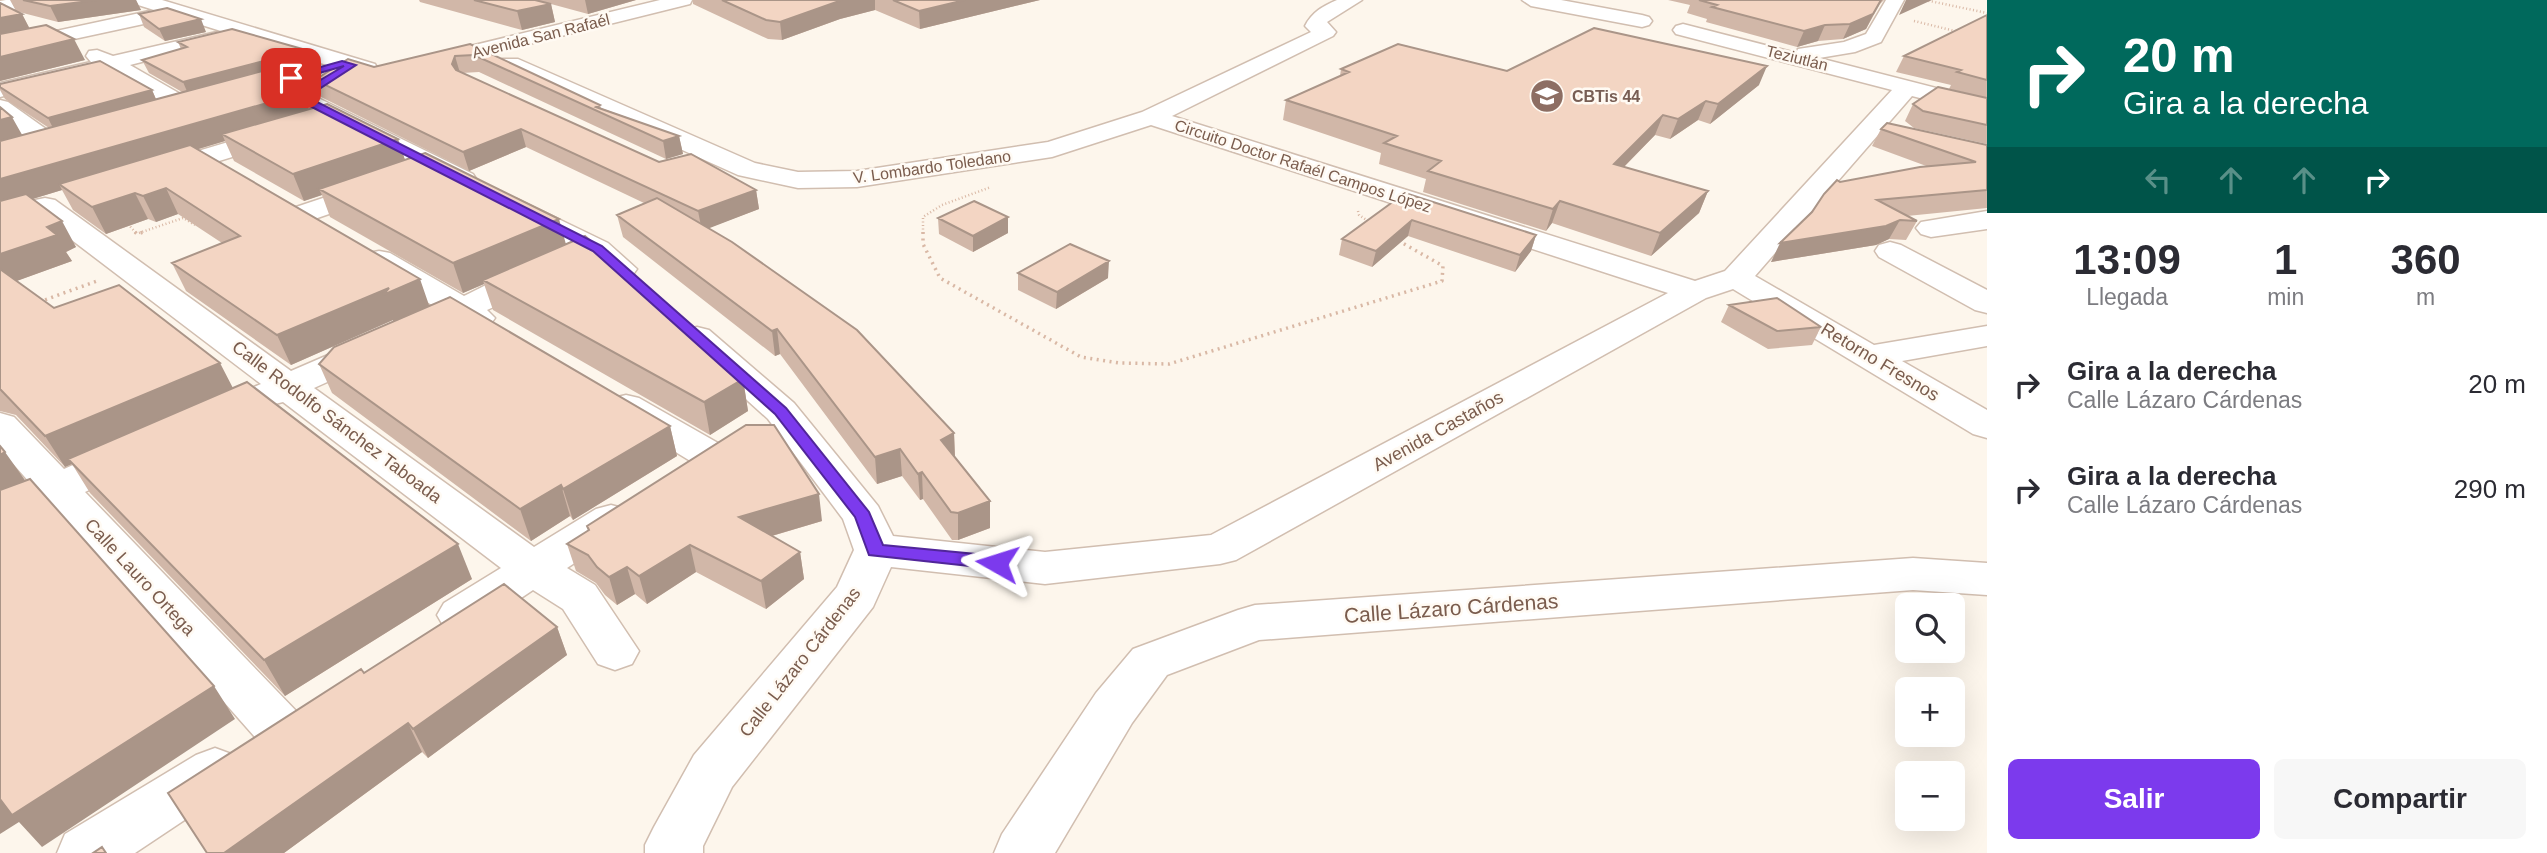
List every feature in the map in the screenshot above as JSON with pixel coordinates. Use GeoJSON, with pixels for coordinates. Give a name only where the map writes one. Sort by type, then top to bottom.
{"type":"FeatureCollection","features":[{"type":"Feature","properties":{"kind":"street"},"geometry":{"type":"LineString","coordinates":[[0,7],[30,0]]}},
{"type":"Feature","properties":{"kind":"street"},"geometry":{"type":"LineString","coordinates":[[142,0],[347,64],[388,69]]}},
{"type":"Feature","properties":{"kind":"street","name":"Avenida San Rafaél"},"geometry":{"type":"LineString","coordinates":[[410,67],[494,63],[593,23],[683,0]]}},
{"type":"Feature","properties":{"kind":"street","name":"V. Lombardo Toledano"},"geometry":{"type":"LineString","coordinates":[[494,63],[747,169],[798,180],[857,179],[1052,149],[1151,117],[1326,32],[1315,26],[1315,22],[1322,14],[1353,0]]}},
{"type":"Feature","properties":{"kind":"street"},"geometry":{"type":"LineString","coordinates":[[1531,0],[1642,21]]}},
{"type":"Feature","properties":{"kind":"street"},"geometry":{"type":"LineString","coordinates":[[1610,15],[1629,0]]}},
{"type":"Feature","properties":{"kind":"street"},"geometry":{"type":"LineString","coordinates":[[1798,57],[1866,43],[1874,38],[1891,7]]}},
{"type":"Feature","properties":{"kind":"street"},"geometry":{"type":"LineString","coordinates":[[0,49],[178,10]]}},
{"type":"Feature","properties":{"kind":"street"},"geometry":{"type":"LineString","coordinates":[[554,13],[593,23]]}},
{"type":"Feature","properties":{"kind":"street","name":"Teziutlán"},"geometry":{"type":"LineString","coordinates":[[1683,30],[1798,57],[1987,108]]}},
{"type":"Feature","properties":{"kind":"street"},"geometry":{"type":"LineString","coordinates":[[0,90],[246,31]]}},
{"type":"Feature","properties":{"kind":"street"},"geometry":{"type":"LineString","coordinates":[[67,34],[107,65],[188,108]]}},
{"type":"Feature","properties":{"kind":"street"},"geometry":{"type":"LineString","coordinates":[[278,82],[347,64]]}},
{"type":"Feature","properties":{"kind":"street"},"geometry":{"type":"LineString","coordinates":[[347,64],[301,96],[303,99],[597,249],[638,285]]}},
{"type":"Feature","properties":{"kind":"street"},"geometry":{"type":"LineString","coordinates":[[1736,278],[1885,131],[1906,90],[1911,88]]}},
{"type":"Feature","properties":{"kind":"street"},"geometry":{"type":"LineString","coordinates":[[150,118],[213,101]]}},
{"type":"Feature","properties":{"kind":"street"},"geometry":{"type":"LineString","coordinates":[[0,107],[51,144]]}},
{"type":"Feature","properties":{"kind":"street"},"geometry":{"type":"LineString","coordinates":[[139,178],[341,117]]}},
{"type":"Feature","properties":{"kind":"street","name":"Circuito Doctor Rafaél Campos López"},"geometry":{"type":"LineString","coordinates":[[1151,117],[1695,291]]}},
{"type":"Feature","properties":{"kind":"street"},"geometry":{"type":"LineString","coordinates":[[26,151],[76,137]]}},
{"type":"Feature","properties":{"kind":"street"},"geometry":{"type":"LineString","coordinates":[[675,168],[718,155]]}},
{"type":"Feature","properties":{"kind":"street"},"geometry":{"type":"LineString","coordinates":[[205,158],[241,179]]}},
{"type":"Feature","properties":{"kind":"street"},"geometry":{"type":"LineString","coordinates":[[436,167],[288,207],[509,337]]}},
{"type":"Feature","properties":{"kind":"street","name":"Calle Rodolfo Sánchez Taboada"},"geometry":{"type":"LineString","coordinates":[[46,206],[533,569],[579,597],[615,651]]}},
{"type":"Feature","properties":{"kind":"street"},"geometry":{"type":"LineString","coordinates":[[1931,228],[1987,220]]}},
{"type":"Feature","properties":{"kind":"street"},"geometry":{"type":"LineString","coordinates":[[236,409],[597,249]]}},
{"type":"Feature","properties":{"kind":"street"},"geometry":{"type":"LineString","coordinates":[[1890,251],[1987,303]]}},
{"type":"Feature","properties":{"kind":"street","name":"Avenida Castaños"},"geometry":{"type":"LineString","coordinates":[[876,550],[1045,568],[1220,550],[1695,291],[1736,278]]}},
{"type":"Feature","properties":{"kind":"street","name":"Retorno Fresnos"},"geometry":{"type":"LineString","coordinates":[[1736,278],[1987,426]]}},
{"type":"Feature","properties":{"kind":"street"},"geometry":{"type":"LineString","coordinates":[[679,321],[781,411],[863,516],[876,550]]}},
{"type":"Feature","properties":{"kind":"street"},"geometry":{"type":"LineString","coordinates":[[1869,356],[1987,336]]}},
{"type":"Feature","properties":{"kind":"street"},"geometry":{"type":"LineString","coordinates":[[604,393],[711,456]]}},
{"type":"Feature","properties":{"kind":"street"},"geometry":{"type":"LineString","coordinates":[[430,634],[781,411]]}},
{"type":"Feature","properties":{"kind":"street","name":"Calle Lauro Ortega"},"geometry":{"type":"LineString","coordinates":[[0,425],[58,488],[298,719],[86,853]]}},
{"type":"Feature","properties":{"kind":"street"},"geometry":{"type":"LineString","coordinates":[[0,514],[160,443]]}},
{"type":"Feature","properties":{"kind":"street","name":"Calle Lázaro Cárdenas"},"geometry":{"type":"LineString","coordinates":[[674,853],[674,845],[713,771],[857,594],[876,550]]}},
{"type":"Feature","properties":{"kind":"street","name":"Calle Lázaro Cárdenas"},"geometry":{"type":"LineString","coordinates":[[1023,853],[1114,708],[1150,663],[1255,623],[1913,574],[1987,579]]}},
{"type":"Feature","properties":{"kind":"path"},"geometry":{"type":"LineString","coordinates":[[1925,0],[1987,13]]}},
{"type":"Feature","properties":{"kind":"path"},"geometry":{"type":"LineString","coordinates":[[1891,7],[1965,34]]}},
{"type":"Feature","properties":{"kind":"path"},"geometry":{"type":"LineString","coordinates":[[998,184],[942,205],[923,218],[923,244],[940,278],[1081,357],[1119,363],[1169,364],[1442,281],[1443,266],[1390,235]]}},
{"type":"Feature","properties":{"kind":"path"},"geometry":{"type":"LineString","coordinates":[[1370,187],[1358,195],[1359,215],[1380,229]]}},
{"type":"Feature","properties":{"kind":"path"},"geometry":{"type":"LineString","coordinates":[[128,224],[137,234],[183,218],[203,229]]}},
{"type":"Feature","properties":{"kind":"path"},"geometry":{"type":"LineString","coordinates":[[29,305],[131,270]]}},
{"type":"Feature","properties":{"kind":"building"},"geometry":{"type":"Polygon","coordinates":[[[23,0],[97,0],[50,6],[23,0]]]}},
{"type":"Feature","properties":{"kind":"building"},"geometry":{"type":"Polygon","coordinates":[[[474,0],[535,0],[551,4],[517,11],[474,0]]]}},
{"type":"Feature","properties":{"kind":"building"},"geometry":{"type":"Polygon","coordinates":[[[722,0],[842,0],[780,22],[766,20],[722,0]]]}},
{"type":"Feature","properties":{"kind":"building"},"geometry":{"type":"Polygon","coordinates":[[[893,0],[965,0],[919,11],[893,0]]]}},
{"type":"Feature","properties":{"kind":"building"},"geometry":{"type":"Polygon","coordinates":[[[1699,0],[1881,0],[1873,14],[1850,24],[1825,25],[1804,31],[1712,7],[1717,5],[1699,0]]]}},
{"type":"Feature","properties":{"kind":"building"},"geometry":{"type":"Polygon","coordinates":[[[0,3],[22,14],[0,18],[0,3]]]}},
{"type":"Feature","properties":{"kind":"building"},"geometry":{"type":"Polygon","coordinates":[[[167,8],[201,19],[159,29],[139,14],[167,8]]]}},
{"type":"Feature","properties":{"kind":"building"},"geometry":{"type":"Polygon","coordinates":[[[1987,15],[1987,80],[1957,72],[1961,70],[1904,56],[1987,15]]]}},
{"type":"Feature","properties":{"kind":"building"},"geometry":{"type":"Polygon","coordinates":[[[46,25],[74,39],[0,57],[0,34],[46,25]]]}},
{"type":"Feature","properties":{"kind":"building"},"geometry":{"type":"Polygon","coordinates":[[[1594,28],[1767,66],[1718,104],[1706,101],[1678,119],[1663,115],[1614,164],[1708,191],[1660,233],[1560,201],[1553,209],[1428,171],[1441,161],[1384,143],[1397,136],[1286,100],[1349,72],[1341,69],[1398,44],[1507,71],[1594,28]]]}},
{"type":"Feature","properties":{"kind":"building"},"geometry":{"type":"Polygon","coordinates":[[[232,29],[306,50],[183,82],[142,60],[187,47],[178,42],[232,29]]]}},
{"type":"Feature","properties":{"kind":"building"},"geometry":{"type":"Polygon","coordinates":[[[470,44],[600,105],[596,107],[679,136],[663,141],[474,55],[455,56],[452,64],[456,70],[659,162],[691,154],[756,190],[698,211],[521,129],[463,152],[315,80],[348,59],[374,67],[470,44]]]}},
{"type":"Feature","properties":{"kind":"building"},"geometry":{"type":"Polygon","coordinates":[[[100,61],[152,90],[48,118],[0,87],[0,84],[100,61]]]}},
{"type":"Feature","properties":{"kind":"building"},"geometry":{"type":"Polygon","coordinates":[[[292,63],[278,75],[285,84],[302,93],[0,179],[0,141],[292,63]]]}},
{"type":"Feature","properties":{"kind":"building"},"geometry":{"type":"Polygon","coordinates":[[[1938,87],[1987,98],[1987,125],[1923,111],[1913,104],[1938,87]]]}},
{"type":"Feature","properties":{"kind":"building"},"geometry":{"type":"Polygon","coordinates":[[[327,104],[398,139],[293,174],[222,134],[327,104]]]}},
{"type":"Feature","properties":{"kind":"building"},"geometry":{"type":"Polygon","coordinates":[[[0,107],[12,117],[0,120],[0,107]]]}},
{"type":"Feature","properties":{"kind":"building"},"geometry":{"type":"Polygon","coordinates":[[[1887,123],[1987,145],[1987,190],[1877,200],[1917,221],[1900,220],[1886,226],[1780,243],[1812,212],[1837,180],[1840,182],[1920,167],[1976,162],[1881,129],[1887,123]]]}},
{"type":"Feature","properties":{"kind":"building"},"geometry":{"type":"Polygon","coordinates":[[[190,145],[420,279],[383,295],[389,288],[277,335],[172,263],[240,236],[166,188],[143,196],[135,193],[92,207],[59,184],[190,145]]]}},
{"type":"Feature","properties":{"kind":"building"},"geometry":{"type":"Polygon","coordinates":[[[425,153],[559,219],[453,263],[319,189],[425,153]]]}},
{"type":"Feature","properties":{"kind":"building"},"geometry":{"type":"Polygon","coordinates":[[[1405,193],[1536,235],[1520,255],[1412,220],[1376,251],[1342,239],[1405,193]]]}},
{"type":"Feature","properties":{"kind":"building"},"geometry":{"type":"Polygon","coordinates":[[[26,194],[62,221],[47,227],[57,235],[0,254],[0,201],[26,194]]]}},
{"type":"Feature","properties":{"kind":"building"},"geometry":{"type":"Polygon","coordinates":[[[657,198],[732,242],[857,330],[954,433],[941,440],[990,501],[958,513],[951,512],[922,472],[918,474],[900,449],[875,457],[777,329],[772,331],[617,215],[657,198]]]}},
{"type":"Feature","properties":{"kind":"building"},"geometry":{"type":"Polygon","coordinates":[[[974,201],[1008,217],[973,236],[938,218],[974,201]]]}},
{"type":"Feature","properties":{"kind":"building"},"geometry":{"type":"Polygon","coordinates":[[[585,236],[714,347],[743,379],[704,402],[483,280],[585,236]]]}},
{"type":"Feature","properties":{"kind":"building"},"geometry":{"type":"Polygon","coordinates":[[[1070,244],[1109,261],[1057,292],[1018,273],[1070,244]]]}},
{"type":"Feature","properties":{"kind":"building"},"geometry":{"type":"Polygon","coordinates":[[[0,269],[54,308],[119,285],[220,363],[45,436],[0,389],[0,269]]]}},
{"type":"Feature","properties":{"kind":"building"},"geometry":{"type":"Polygon","coordinates":[[[450,297],[670,426],[563,489],[561,485],[520,509],[319,364],[334,347],[450,297]]]}},
{"type":"Feature","properties":{"kind":"building"},"geometry":{"type":"Polygon","coordinates":[[[1777,298],[1821,327],[1777,331],[1729,305],[1777,298]]]}},
{"type":"Feature","properties":{"kind":"building"},"geometry":{"type":"Polygon","coordinates":[[[247,382],[458,544],[264,660],[68,459],[247,382]]]}},
{"type":"Feature","properties":{"kind":"building"},"geometry":{"type":"Polygon","coordinates":[[[746,425],[774,425],[819,494],[739,517],[800,552],[761,581],[690,545],[639,576],[627,567],[609,577],[588,555],[567,544],[589,530],[587,526],[746,425]]]}},
{"type":"Feature","properties":{"kind":"building"},"geometry":{"type":"Polygon","coordinates":[[[30,479],[214,686],[12,815],[0,799],[0,490],[30,479]]]}},
{"type":"Feature","properties":{"kind":"building"},"geometry":{"type":"Polygon","coordinates":[[[504,584],[557,627],[413,729],[408,723],[224,853],[207,853],[168,793],[361,669],[364,673],[504,584]]]}},
{"type":"Feature","properties":{"kind":"building"},"geometry":{"type":"Polygon","coordinates":[[[102,847],[106,853],[93,853],[102,847]]]}},
{"type":"Feature","properties":{"kind":"place","name":"CBTis 44"},"geometry":{"type":"Point","coordinates":[1547,96]}},
{"type":"Feature","properties":{"kind":"route"},"geometry":{"type":"LineString","coordinates":[[291,78],[342,63],[352,65],[301,96],[597,249],[781,411],[863,516],[876,550],[997,563]]}}]}
